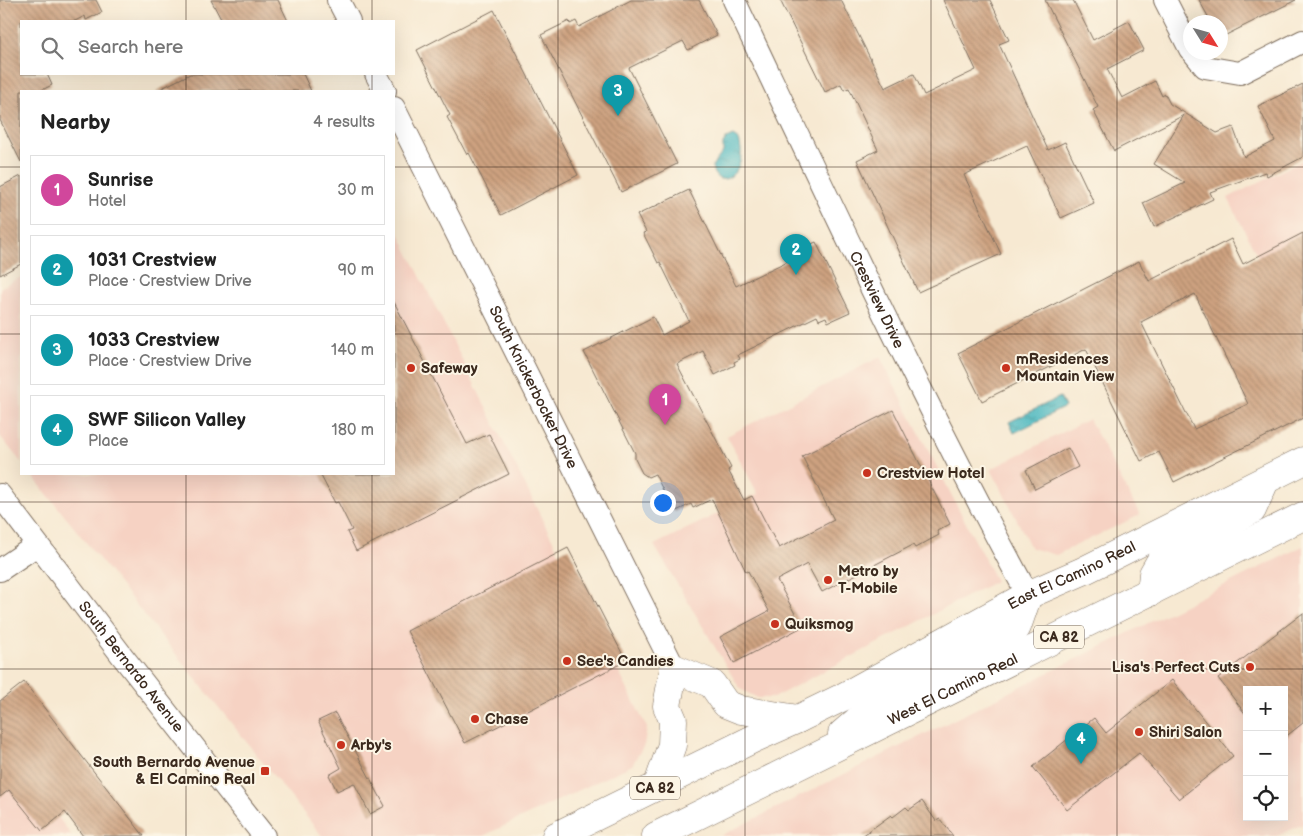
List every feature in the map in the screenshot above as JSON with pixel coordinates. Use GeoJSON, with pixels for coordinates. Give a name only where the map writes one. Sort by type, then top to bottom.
{"type":"FeatureCollection","features":[{"type":"Feature","properties":{"kind":"main road","name":"East El Camino Real"},"geometry":{"type":"LineString","coordinates":[[798,719],[843,697],[1028,595],[1083,570],[1303,461]]}},
{"type":"Feature","properties":{"kind":"main road"},"geometry":{"type":"LineString","coordinates":[[1151,592],[1153,574],[1161,560],[1252,510],[1265,481]]}},
{"type":"Feature","properties":{"kind":"main road","name":"West El Camino Real"},"geometry":{"type":"LineString","coordinates":[[656,836],[1303,516]]}},
{"type":"Feature","properties":{"kind":"main road"},"geometry":{"type":"LineString","coordinates":[[815,758],[873,707],[1007,636],[1017,627],[1028,595]]}},
{"type":"Feature","properties":{"kind":"main road"},"geometry":{"type":"LineString","coordinates":[[657,787],[672,745],[673,720],[667,706],[674,668],[712,684],[726,704],[741,710],[798,719]]}},
{"type":"Feature","properties":{"kind":"main road","name":"CA 82"},"geometry":{"type":"LineString","coordinates":[[556,836],[753,739],[798,719]]}},
{"type":"Feature","properties":{"kind":"street"},"geometry":{"type":"LineString","coordinates":[[338,0],[348,20]]}},
{"type":"Feature","properties":{"kind":"street","name":"Crestview Drive"},"geometry":{"type":"LineString","coordinates":[[734,0],[887,321],[1028,595]]}},
{"type":"Feature","properties":{"kind":"street"},"geometry":{"type":"LineString","coordinates":[[1165,0],[1183,35]]}},
{"type":"Feature","properties":{"kind":"street"},"geometry":{"type":"LineString","coordinates":[[1199,60],[1205,67],[1240,73],[1303,41]]}},
{"type":"Feature","properties":{"kind":"street"},"geometry":{"type":"LineString","coordinates":[[377,75],[384,90]]}},
{"type":"Feature","properties":{"kind":"street","name":"South Knickerbocker Drive"},"geometry":{"type":"LineString","coordinates":[[395,110],[674,668]]}},
{"type":"Feature","properties":{"kind":"street","name":"South Bernardo Avenue"},"geometry":{"type":"LineString","coordinates":[[0,495],[119,652],[264,836]]}},
{"type":"Feature","properties":{"kind":"street"},"geometry":{"type":"LineString","coordinates":[[0,570],[37,545]]}},
{"type":"Feature","properties":{"kind":"shaded area"},"geometry":{"type":"Polygon","coordinates":[[[1303,160],[1303,345],[1228,198],[1303,160]]]}},
{"type":"Feature","properties":{"kind":"shaded area"},"geometry":{"type":"Polygon","coordinates":[[[395,226],[647,728],[644,745],[632,765],[483,836],[322,836],[32,475],[395,475],[395,226]]]}},
{"type":"Feature","properties":{"kind":"shaded area"},"geometry":{"type":"Polygon","coordinates":[[[20,278],[20,461],[0,436],[0,288],[20,278]]]}},
{"type":"Feature","properties":{"kind":"shaded area"},"geometry":{"type":"Polygon","coordinates":[[[880,357],[996,581],[773,698],[758,698],[740,689],[654,545],[758,494],[727,436],[880,357]]]}},
{"type":"Feature","properties":{"kind":"shaded area"},"geometry":{"type":"Polygon","coordinates":[[[1089,419],[1140,515],[1056,555],[1031,548],[991,469],[1089,419]]]}},
{"type":"Feature","properties":{"kind":"shaded area"},"geometry":{"type":"Polygon","coordinates":[[[1303,546],[1303,824],[1277,836],[720,836],[1303,546]]]}},
{"type":"Feature","properties":{"kind":"shaded area"},"geometry":{"type":"Polygon","coordinates":[[[0,739],[72,836],[0,836],[0,739]]]}},
{"type":"Feature","properties":{"kind":"water"},"geometry":{"type":"Polygon","coordinates":[[[733,136],[739,140],[740,162],[736,171],[731,176],[719,179],[714,174],[712,166],[723,152],[723,144],[726,139],[733,136]]]}},
{"type":"Feature","properties":{"kind":"water"},"geometry":{"type":"Polygon","coordinates":[[[1060,397],[1065,407],[1014,433],[1009,422],[1060,397]]]}},
{"type":"Feature","properties":{"kind":"building"},"geometry":{"type":"Polygon","coordinates":[[[0,0],[96,0],[102,12],[86,20],[85,16],[77,20],[20,20],[20,75],[47,75],[52,85],[42,90],[20,90],[20,160],[0,120],[0,0]]]}},
{"type":"Feature","properties":{"kind":"building"},"geometry":{"type":"Polygon","coordinates":[[[211,0],[278,0],[288,20],[221,20],[211,0]]]}},
{"type":"Feature","properties":{"kind":"building"},"geometry":{"type":"Polygon","coordinates":[[[631,0],[699,0],[717,35],[688,50],[683,41],[629,68],[677,164],[621,192],[541,35],[569,21],[570,24],[576,21],[579,27],[631,0]]]}},
{"type":"Feature","properties":{"kind":"building"},"geometry":{"type":"Polygon","coordinates":[[[780,0],[841,0],[885,88],[914,74],[924,95],[976,70],[943,0],[990,0],[1009,40],[999,44],[1048,150],[1065,142],[1094,203],[1061,218],[1027,146],[964,175],[1001,254],[918,292],[857,160],[878,150],[849,88],[844,90],[841,84],[825,92],[780,0]]]}},
{"type":"Feature","properties":{"kind":"building"},"geometry":{"type":"Polygon","coordinates":[[[1045,0],[1073,0],[1093,40],[1129,21],[1144,50],[1107,69],[1122,98],[1155,81],[1162,96],[1165,94],[1170,104],[1217,133],[1233,127],[1244,157],[1275,141],[1258,106],[1303,84],[1303,157],[1267,176],[1265,172],[1210,192],[1213,199],[1154,227],[1143,203],[1185,183],[1154,164],[1184,115],[1114,151],[1093,110],[1098,107],[1045,0]]]}},
{"type":"Feature","properties":{"kind":"building"},"geometry":{"type":"Polygon","coordinates":[[[1199,0],[1296,0],[1228,34],[1228,15],[1207,15],[1199,0]]]}},
{"type":"Feature","properties":{"kind":"building"},"geometry":{"type":"Polygon","coordinates":[[[494,10],[578,175],[501,215],[469,153],[467,155],[447,117],[450,115],[417,50],[494,10]]]}},
{"type":"Feature","properties":{"kind":"building"},"geometry":{"type":"Polygon","coordinates":[[[188,75],[303,75],[311,90],[158,90],[188,75]]]}},
{"type":"Feature","properties":{"kind":"building"},"geometry":{"type":"Polygon","coordinates":[[[20,177],[20,265],[0,275],[0,187],[20,177]]]}},
{"type":"Feature","properties":{"kind":"building"},"geometry":{"type":"Polygon","coordinates":[[[689,190],[736,286],[796,257],[794,252],[816,242],[850,312],[828,322],[826,317],[819,320],[817,316],[738,355],[740,359],[734,362],[735,365],[715,375],[703,351],[677,364],[731,468],[728,470],[744,500],[752,496],[779,548],[834,520],[802,456],[893,410],[950,524],[937,531],[939,535],[915,548],[913,545],[822,592],[807,564],[777,580],[802,627],[734,663],[720,637],[769,611],[748,571],[746,572],[712,499],[693,508],[691,504],[674,512],[655,474],[648,477],[642,473],[635,459],[635,453],[584,352],[653,317],[662,335],[689,321],[660,262],[658,263],[643,233],[646,232],[637,215],[689,190]]]}},
{"type":"Feature","properties":{"kind":"building","name":"mResidences Mountain View"},"geometry":{"type":"Polygon","coordinates":[[[1303,233],[1303,418],[1174,482],[1159,452],[1141,461],[1086,349],[982,401],[958,353],[1139,261],[1149,281],[1231,239],[1243,264],[1303,233]],[[1195,294],[1141,322],[1194,429],[1248,404],[1195,294]]]}},
{"type":"Feature","properties":{"kind":"building","name":"Safeway"},"geometry":{"type":"Polygon","coordinates":[[[395,304],[467,444],[489,434],[509,474],[356,551],[347,532],[352,530],[338,502],[335,503],[321,475],[395,475],[395,304]]]}},
{"type":"Feature","properties":{"kind":"building"},"geometry":{"type":"Polygon","coordinates":[[[1068,448],[1078,467],[1035,489],[1026,470],[1068,448]]]}},
{"type":"Feature","properties":{"kind":"building"},"geometry":{"type":"Polygon","coordinates":[[[568,548],[626,661],[465,743],[407,631],[568,548]]]}},
{"type":"Feature","properties":{"kind":"building"},"geometry":{"type":"Polygon","coordinates":[[[1303,613],[1303,723],[1288,735],[1288,686],[1243,686],[1243,711],[1218,678],[1303,613]]]}},
{"type":"Feature","properties":{"kind":"building"},"geometry":{"type":"Polygon","coordinates":[[[1172,680],[1233,756],[1179,799],[1139,753],[1067,810],[1033,767],[1094,718],[1106,733],[1172,680]]]}},
{"type":"Feature","properties":{"kind":"building"},"geometry":{"type":"Polygon","coordinates":[[[24,682],[144,836],[83,836],[65,812],[42,831],[9,790],[0,797],[0,701],[24,682]]]}},
{"type":"Feature","properties":{"kind":"building","name":"Arby's"},"geometry":{"type":"Polygon","coordinates":[[[335,713],[385,806],[370,814],[354,783],[337,791],[329,775],[341,768],[318,721],[335,713]]]}},
{"type":"Feature","properties":{"kind":"building"},"geometry":{"type":"Polygon","coordinates":[[[922,801],[936,821],[940,819],[953,836],[862,836],[891,815],[893,817],[906,807],[909,810],[922,801]]]}},
{"type":"Feature","properties":{"kind":"place","name":"1033 Crestview"},"geometry":{"type":"Point","coordinates":[618,116]}},
{"type":"Feature","properties":{"kind":"place","name":"1031 Crestview"},"geometry":{"type":"Point","coordinates":[796,275]}},
{"type":"Feature","properties":{"kind":"place","name":"Safeway"},"geometry":{"type":"Point","coordinates":[411,368]}},
{"type":"Feature","properties":{"kind":"place","name":"mResidences Mountain View"},"geometry":{"type":"Point","coordinates":[1006,368]}},
{"type":"Feature","properties":{"kind":"place","name":"Sunrise"},"geometry":{"type":"Point","coordinates":[665,425]}},
{"type":"Feature","properties":{"kind":"place","name":"Crestview Hotel"},"geometry":{"type":"Point","coordinates":[867,473]}},
{"type":"Feature","properties":{"kind":"place","name":"Metro by T-Mobile"},"geometry":{"type":"Point","coordinates":[828,580]}},
{"type":"Feature","properties":{"kind":"place","name":"Quiksmog"},"geometry":{"type":"Point","coordinates":[775,624]}},
{"type":"Feature","properties":{"kind":"place","name":"See's Candies"},"geometry":{"type":"Point","coordinates":[567,661]}},
{"type":"Feature","properties":{"kind":"place","name":"Lisa's Perfect Cuts"},"geometry":{"type":"Point","coordinates":[1250,667]}},
{"type":"Feature","properties":{"kind":"place","name":"Chase"},"geometry":{"type":"Point","coordinates":[475,719]}},
{"type":"Feature","properties":{"kind":"place","name":"Shiri Salon"},"geometry":{"type":"Point","coordinates":[1139,732]}},
{"type":"Feature","properties":{"kind":"place","name":"Arby's"},"geometry":{"type":"Point","coordinates":[341,745]}},
{"type":"Feature","properties":{"kind":"place","name":"SWF Silicon Valley"},"geometry":{"type":"Point","coordinates":[1081,764]}},
{"type":"Feature","properties":{"kind":"place","name":"South Bernardo Avenue & El Camino Real"},"geometry":{"type":"Point","coordinates":[265,771]}}]}
